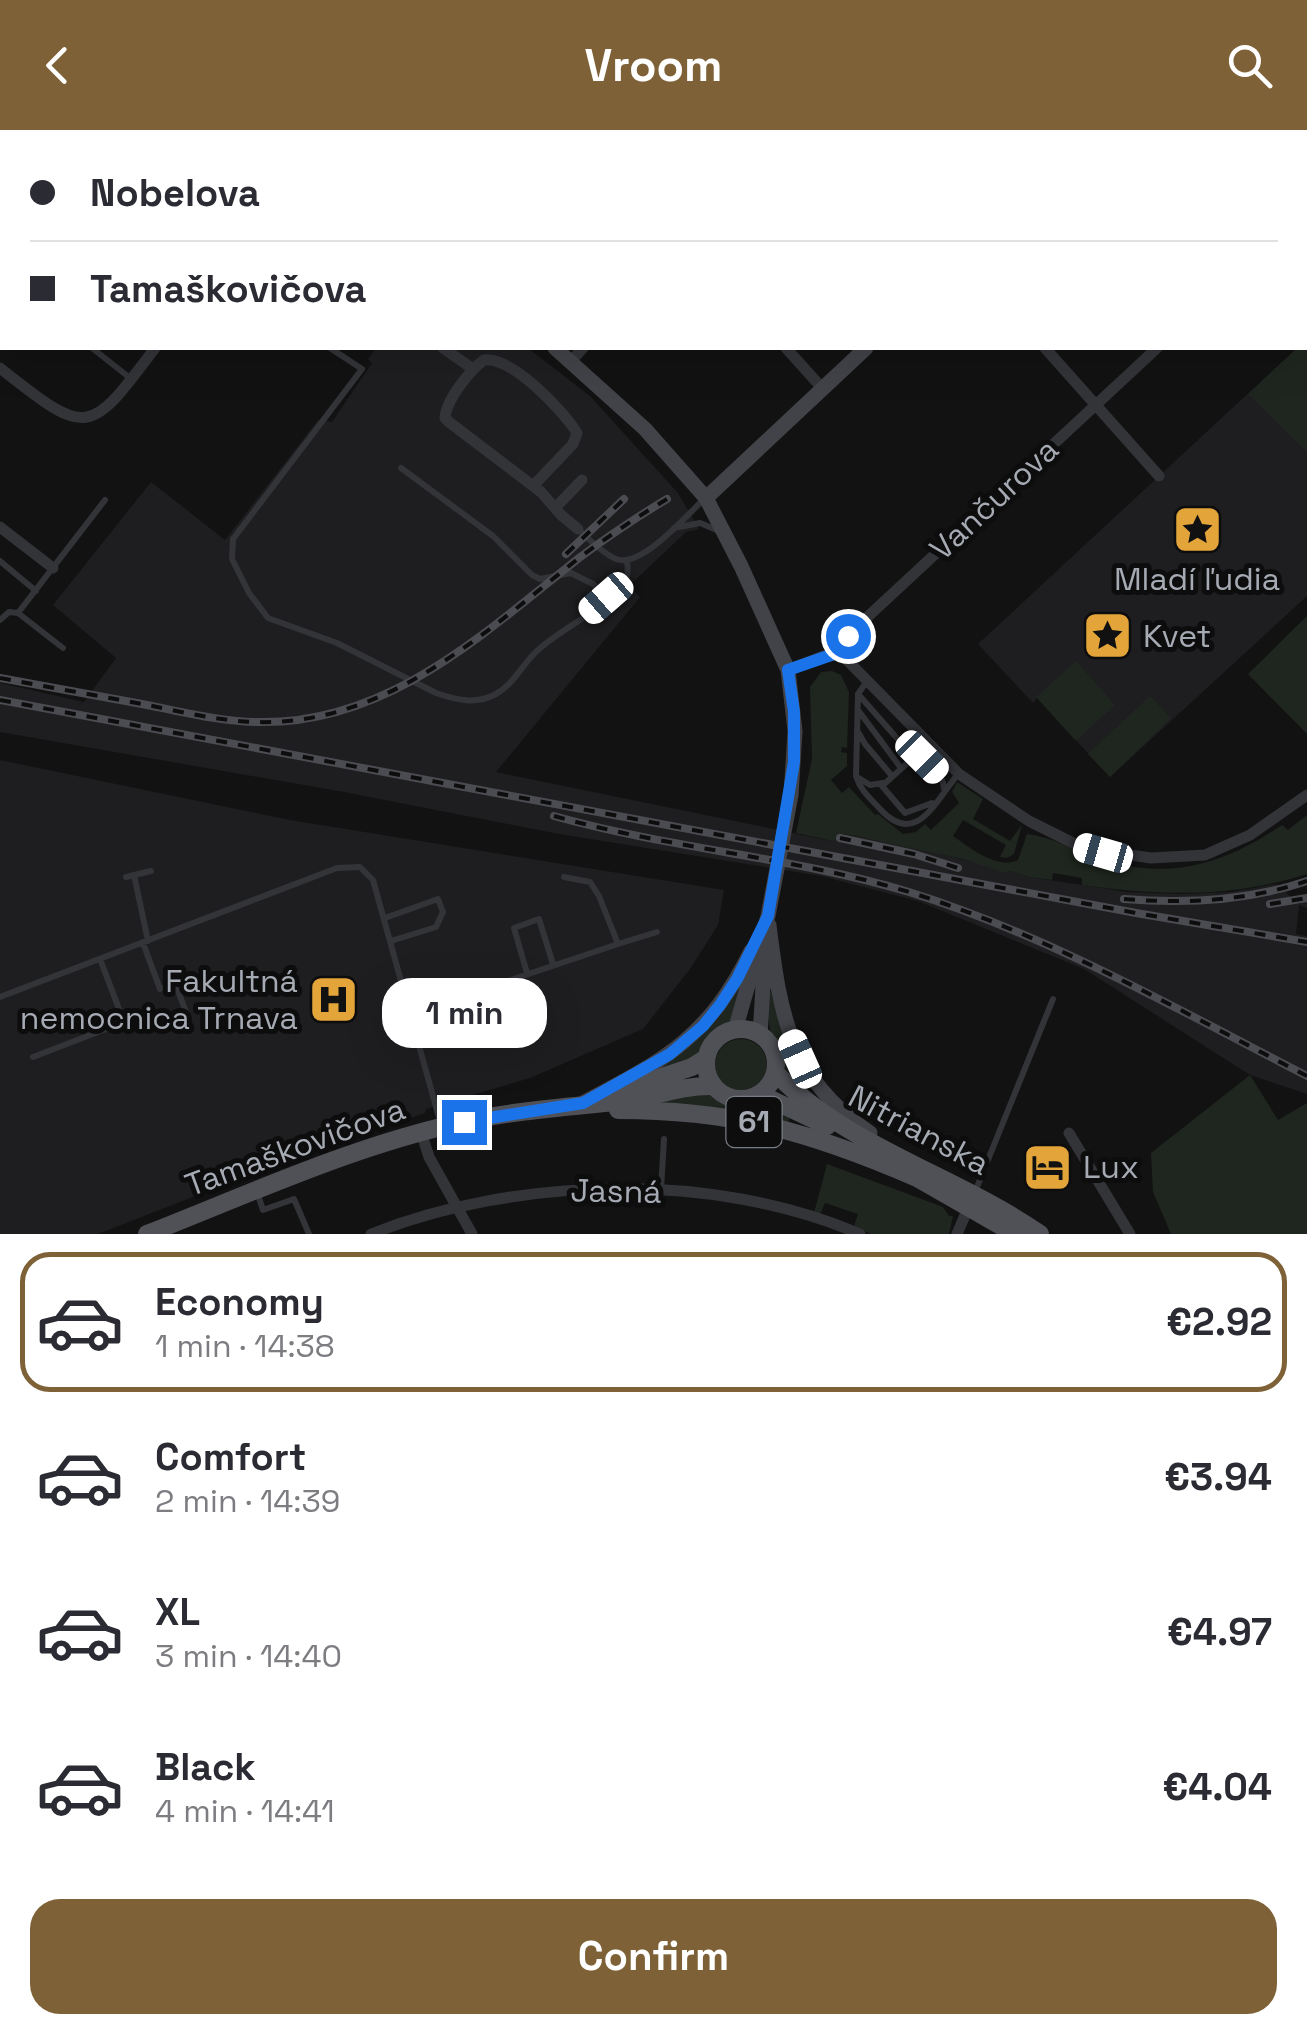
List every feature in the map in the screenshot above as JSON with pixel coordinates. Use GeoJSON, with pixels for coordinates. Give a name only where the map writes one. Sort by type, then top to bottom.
{"type":"FeatureCollection","features":[{"type":"Feature","properties":{"kind":"main road"},"geometry":{"type":"LineString","coordinates":[[734,1030],[760,1035]]}},
{"type":"Feature","properties":{"kind":"main road","name":"61"},"geometry":{"type":"LineString","coordinates":[[583,1103],[692,1068],[706,1058],[716,1040],[734,1030]]}},
{"type":"Feature","properties":{"kind":"main road","name":"61"},"geometry":{"type":"LineString","coordinates":[[706,1058],[712,1086],[730,1098],[751,1098],[760,1094],[775,1072],[773,1051],[760,1035]]}},
{"type":"Feature","properties":{"kind":"main road","name":"Nitrianska"},"geometry":{"type":"LineString","coordinates":[[775,1072],[832,1120],[906,1158],[1016,1234]]}},
{"type":"Feature","properties":{"kind":"main road","name":"Tamaškovičova"},"geometry":{"type":"LineString","coordinates":[[147,1234],[182,1228],[256,1191],[421,1132],[510,1112],[617,1102],[712,1086]]}},
{"type":"Feature","properties":{"kind":"main road","name":"Nitrianska"},"geometry":{"type":"LineString","coordinates":[[760,1094],[773,1097],[854,1140],[917,1178],[1040,1234]]}},
{"type":"Feature","properties":{"kind":"main road","name":"Tamaškovičova"},"geometry":{"type":"LineString","coordinates":[[583,1103],[614,1110],[726,1115],[847,1148],[917,1178]]}},
{"type":"Feature","properties":{"kind":"street"},"geometry":{"type":"LineString","coordinates":[[0,368],[59,413],[80,418],[110,407],[154,350]]}},
{"type":"Feature","properties":{"kind":"street"},"geometry":{"type":"LineString","coordinates":[[445,350],[473,370]]}},
{"type":"Feature","properties":{"kind":"street"},"geometry":{"type":"LineString","coordinates":[[788,350],[822,388]]}},
{"type":"Feature","properties":{"kind":"street"},"geometry":{"type":"LineString","coordinates":[[706,498],[864,350]]}},
{"type":"Feature","properties":{"kind":"street"},"geometry":{"type":"LineString","coordinates":[[1047,350],[1159,476]]}},
{"type":"Feature","properties":{"kind":"street","name":"Vančurova"},"geometry":{"type":"LineString","coordinates":[[834,654],[844,639],[1155,350]]}},
{"type":"Feature","properties":{"kind":"street"},"geometry":{"type":"LineString","coordinates":[[577,354],[706,498],[788,670],[794,712],[794,762],[768,916],[760,1035]]}},
{"type":"Feature","properties":{"kind":"street"},"geometry":{"type":"LineString","coordinates":[[532,486],[573,444],[578,433],[540,390],[498,360],[484,360],[444,412],[445,418],[532,486],[578,529]]}},
{"type":"Feature","properties":{"kind":"street"},"geometry":{"type":"LineString","coordinates":[[554,508],[582,480]]}},
{"type":"Feature","properties":{"kind":"street"},"geometry":{"type":"LineString","coordinates":[[0,528],[52,568]]}},
{"type":"Feature","properties":{"kind":"street"},"geometry":{"type":"LineString","coordinates":[[788,670],[834,654],[849,660],[959,774],[1067,842],[1103,853],[1190,858],[1217,852],[1250,835],[1307,795]]}},
{"type":"Feature","properties":{"kind":"street"},"geometry":{"type":"LineString","coordinates":[[734,1030],[768,916]]}},
{"type":"Feature","properties":{"kind":"street"},"geometry":{"type":"LineString","coordinates":[[583,1103],[659,1062],[703,1026],[737,979],[768,916]]}},
{"type":"Feature","properties":{"kind":"street"},"geometry":{"type":"LineString","coordinates":[[768,916],[781,1010],[800,1059],[832,1104],[906,1158]]}},
{"type":"Feature","properties":{"kind":"street"},"geometry":{"type":"LineString","coordinates":[[421,1132],[429,1157],[472,1234]]}},
{"type":"Feature","properties":{"kind":"street"},"geometry":{"type":"LineString","coordinates":[[1069,1133],[1130,1234]]}},
{"type":"Feature","properties":{"kind":"street","name":"Jasná"},"geometry":{"type":"LineString","coordinates":[[372,1234],[456,1207],[543,1191],[598,1188],[701,1194],[789,1210],[860,1234]]}},
{"type":"Feature","properties":{"kind":"street"},"geometry":{"type":"LineString","coordinates":[[957,1234],[972,1200]]}},
{"type":"Feature","properties":{"kind":"lane"},"geometry":{"type":"LineString","coordinates":[[95,350],[132,379]]}},
{"type":"Feature","properties":{"kind":"lane"},"geometry":{"type":"LineString","coordinates":[[333,350],[362,369],[232,539],[230,548],[240,575],[268,618],[337,643],[453,700],[472,701],[493,696],[511,683],[538,650],[606,598],[626,578],[627,561]]}},
{"type":"Feature","properties":{"kind":"lane"},"geometry":{"type":"LineString","coordinates":[[401,468],[492,536],[532,575],[540,579],[571,572],[594,584],[606,598]]}},
{"type":"Feature","properties":{"kind":"lane"},"geometry":{"type":"LineString","coordinates":[[578,529],[615,558],[627,561],[639,557],[706,498]]}},
{"type":"Feature","properties":{"kind":"lane"},"geometry":{"type":"LineString","coordinates":[[18,613],[105,500]]}},
{"type":"Feature","properties":{"kind":"lane"},"geometry":{"type":"LineString","coordinates":[[672,528],[709,525],[729,541]]}},
{"type":"Feature","properties":{"kind":"lane"},"geometry":{"type":"LineString","coordinates":[[0,561],[36,590]]}},
{"type":"Feature","properties":{"kind":"lane"},"geometry":{"type":"LineString","coordinates":[[0,620],[9,612],[18,613],[63,648]]}},
{"type":"Feature","properties":{"kind":"lane"},"geometry":{"type":"LineString","coordinates":[[868,680],[858,694],[856,776],[860,788],[897,824],[914,824],[926,815],[933,802]]}},
{"type":"Feature","properties":{"kind":"lane"},"geometry":{"type":"LineString","coordinates":[[858,694],[910,753],[942,778],[942,794]]}},
{"type":"Feature","properties":{"kind":"lane"},"geometry":{"type":"LineString","coordinates":[[858,709],[901,768]]}},
{"type":"Feature","properties":{"kind":"lane"},"geometry":{"type":"LineString","coordinates":[[857,728],[892,776]]}},
{"type":"Feature","properties":{"kind":"lane"},"geometry":{"type":"LineString","coordinates":[[934,748],[901,768],[882,789],[906,813],[933,802],[959,774]]}},
{"type":"Feature","properties":{"kind":"lane"},"geometry":{"type":"LineString","coordinates":[[856,776],[870,785],[884,783]]}},
{"type":"Feature","properties":{"kind":"lane"},"geometry":{"type":"LineString","coordinates":[[0,997],[349,866],[360,867],[373,880],[441,1127]]}},
{"type":"Feature","properties":{"kind":"lane"},"geometry":{"type":"LineString","coordinates":[[151,870],[130,876],[160,988],[202,973]]}},
{"type":"Feature","properties":{"kind":"lane"},"geometry":{"type":"LineString","coordinates":[[564,877],[590,882],[618,944]]}},
{"type":"Feature","properties":{"kind":"lane"},"geometry":{"type":"LineString","coordinates":[[384,918],[438,900],[443,912],[436,928],[392,941]]}},
{"type":"Feature","properties":{"kind":"lane"},"geometry":{"type":"LineString","coordinates":[[527,973],[514,928],[539,919],[553,964]]}},
{"type":"Feature","properties":{"kind":"lane"},"geometry":{"type":"LineString","coordinates":[[408,1010],[658,932]]}},
{"type":"Feature","properties":{"kind":"lane"},"geometry":{"type":"LineString","coordinates":[[34,1057],[124,1022],[100,959]]}},
{"type":"Feature","properties":{"kind":"lane"},"geometry":{"type":"LineString","coordinates":[[175,983],[186,1012]]}},
{"type":"Feature","properties":{"kind":"lane"},"geometry":{"type":"LineString","coordinates":[[972,1200],[1053,999]]}},
{"type":"Feature","properties":{"kind":"lane"},"geometry":{"type":"LineString","coordinates":[[660,1191],[664,1139]]}},
{"type":"Feature","properties":{"kind":"lane"},"geometry":{"type":"LineString","coordinates":[[256,1191],[263,1210],[294,1199],[309,1234]]}},
{"type":"Feature","properties":{"kind":"shaded area"},"geometry":{"type":"Polygon","coordinates":[[[375,350],[531,350],[590,396],[678,493],[699,529],[686,532],[629,586],[640,597],[496,772],[832,841],[842,834],[915,847],[1004,873],[1011,871],[1127,892],[1231,892],[1276,884],[1299,904],[1307,898],[1307,908],[1299,905],[1296,934],[1307,936],[1307,1094],[1250,1075],[1084,969],[918,901],[821,876],[559,834],[0,732],[0,683],[84,702],[116,658],[53,605],[151,482],[225,540],[318,420],[332,422],[372,363],[368,359],[375,350]]]}},
{"type":"Feature","properties":{"kind":"shaded area"},"geometry":{"type":"Polygon","coordinates":[[[1295,350],[1307,350],[1307,596],[1110,777],[1037,698],[1033,703],[978,644],[1295,350]]]}},
{"type":"Feature","properties":{"kind":"shaded area"},"geometry":{"type":"Polygon","coordinates":[[[1295,350],[1307,350],[1307,452],[1248,394],[1295,350]]]}},
{"type":"Feature","properties":{"kind":"shaded area"},"geometry":{"type":"Polygon","coordinates":[[[1307,616],[1307,734],[1248,674],[1307,616]]]}},
{"type":"Feature","properties":{"kind":"shaded area"},"geometry":{"type":"Polygon","coordinates":[[[1076,661],[1115,705],[1076,741],[1036,697],[1076,661]]]}},
{"type":"Feature","properties":{"kind":"shaded area"},"geometry":{"type":"Polygon","coordinates":[[[821,672],[841,675],[849,692],[847,748],[842,747],[841,752],[847,753],[847,766],[831,780],[842,793],[849,787],[875,815],[903,834],[916,832],[925,824],[931,830],[959,803],[952,792],[957,782],[983,799],[973,819],[1010,841],[1022,825],[1014,854],[1007,858],[1000,857],[1006,845],[963,820],[953,836],[984,856],[1002,862],[1018,860],[1027,834],[1125,865],[1149,869],[1195,865],[1238,850],[1282,825],[1288,830],[1307,815],[1307,874],[1223,891],[1139,891],[1082,885],[1082,878],[1053,873],[1052,880],[1004,873],[963,859],[855,836],[842,834],[833,841],[796,833],[812,759],[810,687],[821,672]]]}},
{"type":"Feature","properties":{"kind":"shaded area"},"geometry":{"type":"Polygon","coordinates":[[[1150,696],[1171,718],[1110,777],[1088,754],[1150,696]]]}},
{"type":"Feature","properties":{"kind":"shaded area","name":"Fakultná nemocnica Trnava"},"geometry":{"type":"Polygon","coordinates":[[[0,760],[290,820],[724,890],[718,925],[690,969],[643,1029],[530,1078],[426,1109],[425,1113],[285,1161],[98,1234],[0,1234],[0,760]]]}},
{"type":"Feature","properties":{"kind":"shaded area"},"geometry":{"type":"Polygon","coordinates":[[[738,984],[743,985],[733,1020],[710,1036],[698,1055],[656,1074],[654,1069],[738,984]]]}},
{"type":"Feature","properties":{"kind":"shaded area"},"geometry":{"type":"Polygon","coordinates":[[[767,992],[771,992],[780,1024],[810,1085],[804,1091],[786,1069],[775,1046],[767,992]]]}},
{"type":"Feature","properties":{"kind":"shaded area"},"geometry":{"type":"Polygon","coordinates":[[[741,1039],[759,1047],[767,1065],[759,1083],[741,1091],[723,1083],[715,1065],[723,1047],[741,1039]]]}},
{"type":"Feature","properties":{"kind":"shaded area"},"geometry":{"type":"Polygon","coordinates":[[[1250,1075],[1278,1120],[1307,1103],[1307,1234],[1171,1234],[1153,1192],[1151,1153],[1250,1075]]]}},
{"type":"Feature","properties":{"kind":"shaded area"},"geometry":{"type":"Polygon","coordinates":[[[689,1093],[711,1095],[734,1106],[763,1103],[791,1112],[788,1124],[663,1106],[662,1098],[689,1093]]]}},
{"type":"Feature","properties":{"kind":"shaded area"},"geometry":{"type":"Polygon","coordinates":[[[827,1164],[943,1207],[953,1216],[949,1234],[871,1234],[854,1226],[858,1214],[825,1203],[820,1214],[814,1213],[827,1164]]]}},
{"type":"Feature","properties":{"kind":"railway"},"geometry":{"type":"LineString","coordinates":[[566,554],[624,499]]}},
{"type":"Feature","properties":{"kind":"railway"},"geometry":{"type":"LineString","coordinates":[[0,678],[241,721],[303,719],[347,709],[430,670],[590,550],[667,499]]}},
{"type":"Feature","properties":{"kind":"railway"},"geometry":{"type":"LineString","coordinates":[[0,700],[1307,942]]}},
{"type":"Feature","properties":{"kind":"railway"},"geometry":{"type":"LineString","coordinates":[[554,816],[909,892],[1063,952],[1307,1076]]}},
{"type":"Feature","properties":{"kind":"railway"},"geometry":{"type":"LineString","coordinates":[[840,838],[958,868]]}},
{"type":"Feature","properties":{"kind":"railway"},"geometry":{"type":"LineString","coordinates":[[1124,899],[1217,899],[1307,881]]}},
{"type":"Feature","properties":{"kind":"railway"},"geometry":{"type":"LineString","coordinates":[[1270,904],[1307,898]]}},
{"type":"Feature","properties":{"kind":"place","name":"Mladí ľudia"},"geometry":{"type":"Point","coordinates":[1197,529]}},
{"type":"Feature","properties":{"kind":"place","name":"Kvet"},"geometry":{"type":"Point","coordinates":[1108,636]}},
{"type":"Feature","properties":{"kind":"place","name":"Fakultná nemocnica Trnava"},"geometry":{"type":"Point","coordinates":[333,999]}},
{"type":"Feature","properties":{"kind":"place","name":"Lux"},"geometry":{"type":"Point","coordinates":[1048,1167]}},
{"type":"Feature","properties":{"kind":"route"},"geometry":{"type":"LineString","coordinates":[[464,1122],[583,1103],[659,1062],[714,1013],[737,979],[768,916],[794,762],[794,712],[788,670],[834,654],[848,636]]}}]}
